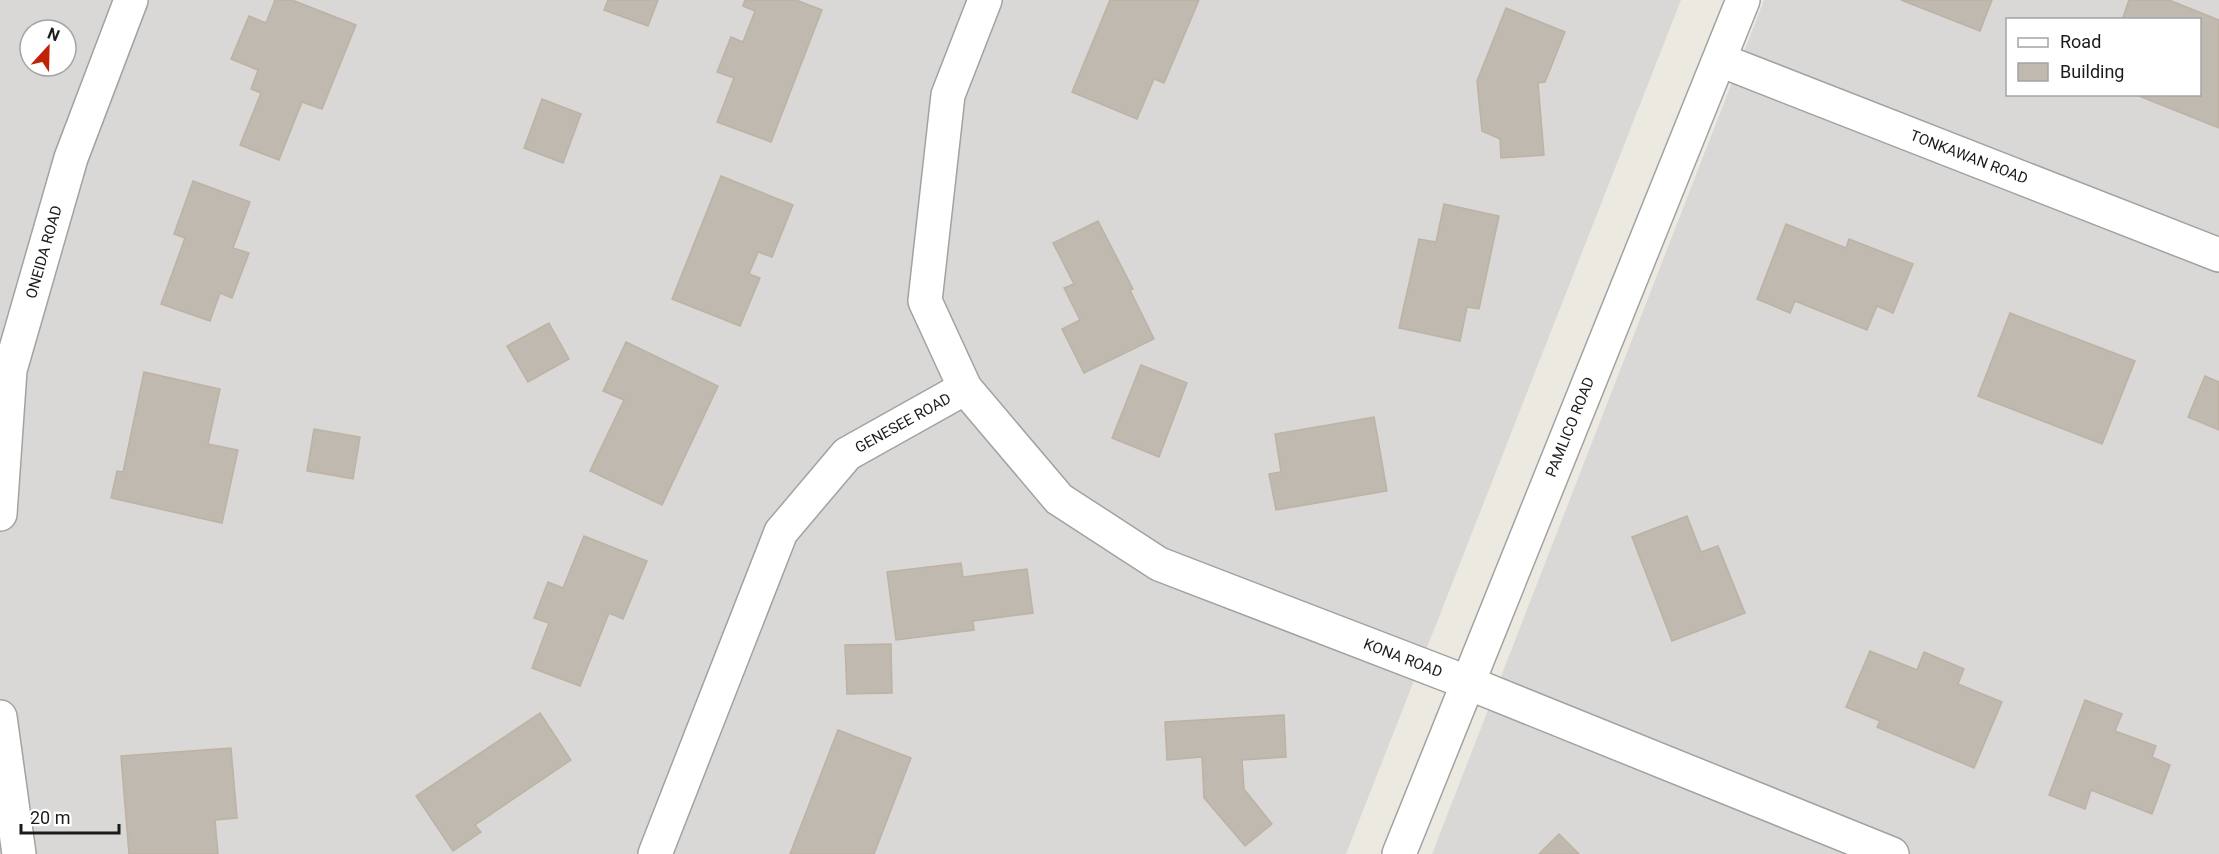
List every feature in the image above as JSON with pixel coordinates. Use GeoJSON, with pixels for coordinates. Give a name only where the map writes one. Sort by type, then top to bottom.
{"type":"FeatureCollection","features":[{"type":"Feature","properties":{"kind":"street","name":"ONEIDA ROAD"},"geometry":{"type":"LineString","coordinates":[[0,514],[10,370],[71,158],[131,0]]}},
{"type":"Feature","properties":{"kind":"street","name":"GENESEE ROAD"},"geometry":{"type":"LineString","coordinates":[[655,854],[781,531],[847,454],[965,388],[925,301],[948,95],[985,0]]}},
{"type":"Feature","properties":{"kind":"street","name":"PAMLICO ROAD"},"geometry":{"type":"LineString","coordinates":[[1399,854],[1466,682],[1743,0]]}},
{"type":"Feature","properties":{"kind":"street","name":"TONKAWAN ROAD"},"geometry":{"type":"LineString","coordinates":[[1720,60],[2219,255]]}},
{"type":"Feature","properties":{"kind":"street","name":"KONA ROAD"},"geometry":{"type":"LineString","coordinates":[[965,388],[1059,499],[1159,564],[1466,682],[1892,854]]}},
{"type":"Feature","properties":{"kind":"street"},"geometry":{"type":"LineString","coordinates":[[0,717],[19,854]]}},
{"type":"Feature","properties":{"kind":"shaded area"},"geometry":{"type":"Polygon","coordinates":[[[0,0],[1681,0],[1346,854],[0,854],[0,0]]]}},
{"type":"Feature","properties":{"kind":"shaded area"},"geometry":{"type":"Polygon","coordinates":[[[1764,0],[2219,0],[2219,854],[1432,854],[1764,0]]]}},
{"type":"Feature","properties":{"kind":"building"},"geometry":{"type":"Polygon","coordinates":[[[275,0],[292,0],[356,25],[322,109],[302,102],[279,160],[240,145],[261,93],[251,89],[258,70],[231,59],[249,16],[266,23],[275,0]]]}},
{"type":"Feature","properties":{"kind":"building"},"geometry":{"type":"Polygon","coordinates":[[[608,0],[658,0],[648,26],[604,10],[608,0]]]}},
{"type":"Feature","properties":{"kind":"building"},"geometry":{"type":"Polygon","coordinates":[[[745,0],[796,0],[822,10],[771,142],[717,122],[734,78],[717,72],[731,37],[743,42],[755,11],[743,6],[745,0]]]}},
{"type":"Feature","properties":{"kind":"building"},"geometry":{"type":"Polygon","coordinates":[[[1110,0],[1199,0],[1164,83],[1154,79],[1137,119],[1072,92],[1110,0]]]}},
{"type":"Feature","properties":{"kind":"building"},"geometry":{"type":"Polygon","coordinates":[[[1901,0],[1992,0],[1980,31],[1901,0]]]}},
{"type":"Feature","properties":{"kind":"building"},"geometry":{"type":"Polygon","coordinates":[[[2129,0],[2169,0],[2219,20],[2219,128],[2139,96],[2201,96],[2201,18],[2123,18],[2129,0]]]}},
{"type":"Feature","properties":{"kind":"building"},"geometry":{"type":"Polygon","coordinates":[[[1506,8],[1565,32],[1545,82],[1538,83],[1544,155],[1501,158],[1500,139],[1482,131],[1477,81],[1506,8]]]}},
{"type":"Feature","properties":{"kind":"building"},"geometry":{"type":"Polygon","coordinates":[[[542,99],[581,114],[563,163],[524,148],[542,99]]]}},
{"type":"Feature","properties":{"kind":"building"},"geometry":{"type":"Polygon","coordinates":[[[721,176],[793,205],[772,257],[758,252],[749,274],[760,278],[740,326],[672,299],[721,176]]]}},
{"type":"Feature","properties":{"kind":"building"},"geometry":{"type":"Polygon","coordinates":[[[193,181],[250,202],[233,248],[249,253],[232,298],[220,293],[210,321],[161,304],[185,238],[174,234],[193,181]]]}},
{"type":"Feature","properties":{"kind":"building"},"geometry":{"type":"Polygon","coordinates":[[[1444,204],[1499,216],[1479,309],[1467,307],[1460,341],[1399,328],[1419,239],[1436,242],[1444,204]]]}},
{"type":"Feature","properties":{"kind":"building"},"geometry":{"type":"Polygon","coordinates":[[[1098,221],[1133,289],[1130,290],[1154,339],[1084,373],[1062,329],[1080,320],[1064,288],[1074,284],[1053,243],[1098,221]]]}},
{"type":"Feature","properties":{"kind":"building"},"geometry":{"type":"Polygon","coordinates":[[[1786,224],[1846,248],[1849,239],[1913,264],[1893,313],[1877,306],[1867,330],[1795,301],[1790,313],[1757,299],[1786,224]]]}},
{"type":"Feature","properties":{"kind":"building"},"geometry":{"type":"Polygon","coordinates":[[[2010,313],[2135,361],[2102,444],[1978,396],[2010,313]]]}},
{"type":"Feature","properties":{"kind":"building"},"geometry":{"type":"Polygon","coordinates":[[[549,323],[569,359],[528,382],[507,346],[549,323]]]}},
{"type":"Feature","properties":{"kind":"building"},"geometry":{"type":"Polygon","coordinates":[[[626,342],[718,386],[662,505],[590,471],[624,400],[603,391],[626,342]]]}},
{"type":"Feature","properties":{"kind":"building"},"geometry":{"type":"Polygon","coordinates":[[[1141,365],[1187,383],[1159,457],[1112,438],[1141,365]]]}},
{"type":"Feature","properties":{"kind":"building"},"geometry":{"type":"Polygon","coordinates":[[[144,372],[220,389],[208,444],[238,450],[222,523],[111,498],[117,471],[123,472],[144,372]]]}},
{"type":"Feature","properties":{"kind":"building"},"geometry":{"type":"Polygon","coordinates":[[[2205,376],[2219,382],[2219,430],[2188,417],[2205,376]]]}},
{"type":"Feature","properties":{"kind":"building"},"geometry":{"type":"Polygon","coordinates":[[[1374,417],[1387,491],[1276,510],[1269,474],[1281,472],[1275,434],[1374,417]]]}},
{"type":"Feature","properties":{"kind":"building"},"geometry":{"type":"Polygon","coordinates":[[[314,429],[360,437],[353,479],[307,471],[314,429]]]}},
{"type":"Feature","properties":{"kind":"building"},"geometry":{"type":"Polygon","coordinates":[[[1687,516],[1701,552],[1718,546],[1745,613],[1672,641],[1632,537],[1687,516]]]}},
{"type":"Feature","properties":{"kind":"building"},"geometry":{"type":"Polygon","coordinates":[[[584,536],[647,561],[623,619],[609,613],[580,686],[532,668],[549,623],[534,618],[548,582],[563,588],[584,536]]]}},
{"type":"Feature","properties":{"kind":"building"},"geometry":{"type":"Polygon","coordinates":[[[961,563],[963,577],[1027,569],[1033,613],[973,621],[974,630],[896,640],[887,572],[961,563]]]}},
{"type":"Feature","properties":{"kind":"building"},"geometry":{"type":"Polygon","coordinates":[[[891,644],[892,693],[847,694],[845,645],[891,644]]]}},
{"type":"Feature","properties":{"kind":"building"},"geometry":{"type":"Polygon","coordinates":[[[1870,651],[1917,670],[1924,652],[1964,669],[1958,684],[2002,702],[1974,768],[1877,727],[1880,721],[1846,707],[1870,651]]]}},
{"type":"Feature","properties":{"kind":"building"},"geometry":{"type":"Polygon","coordinates":[[[2085,700],[2122,714],[2115,731],[2156,746],[2152,757],[2170,765],[2152,814],[2091,790],[2085,809],[2049,795],[2085,700]]]}},
{"type":"Feature","properties":{"kind":"building"},"geometry":{"type":"Polygon","coordinates":[[[540,713],[571,760],[475,825],[481,832],[453,851],[416,796],[540,713]]]}},
{"type":"Feature","properties":{"kind":"building"},"geometry":{"type":"Polygon","coordinates":[[[1284,715],[1286,757],[1242,760],[1244,789],[1272,824],[1245,846],[1204,798],[1202,757],[1167,760],[1165,722],[1284,715]]]}},
{"type":"Feature","properties":{"kind":"building"},"geometry":{"type":"Polygon","coordinates":[[[838,730],[911,758],[874,854],[790,854],[838,730]]]}},
{"type":"Feature","properties":{"kind":"building"},"geometry":{"type":"Polygon","coordinates":[[[231,748],[237,818],[215,820],[218,854],[129,854],[121,756],[231,748]]]}},
{"type":"Feature","properties":{"kind":"building"},"geometry":{"type":"Polygon","coordinates":[[[1559,834],[1579,854],[1539,854],[1559,834]]]}}]}
